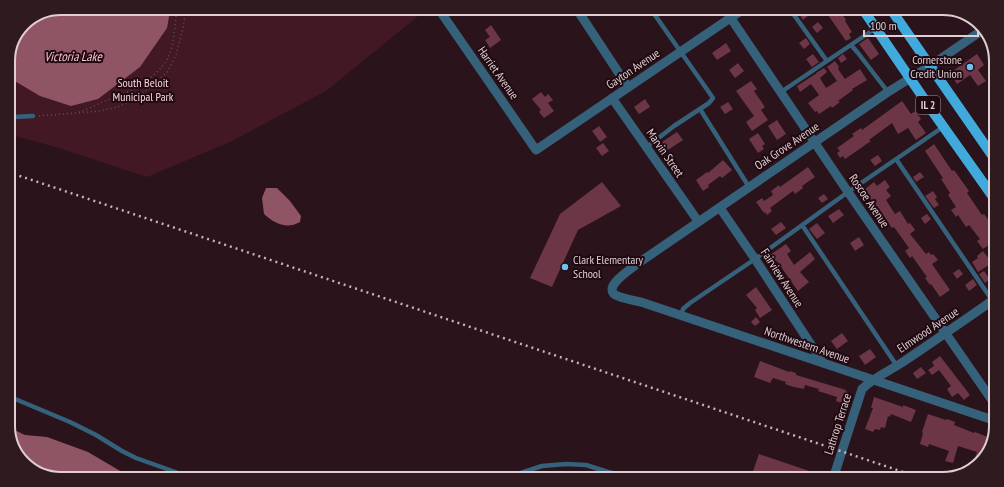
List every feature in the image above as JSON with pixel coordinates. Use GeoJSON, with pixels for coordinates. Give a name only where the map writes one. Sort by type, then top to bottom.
{"type":"FeatureCollection","features":[{"type":"Feature","properties":{"kind":"main road","name":"IL 2"},"geometry":{"type":"LineString","coordinates":[[867,15],[989,191]]}},
{"type":"Feature","properties":{"kind":"main road","name":"IL 2"},"geometry":{"type":"LineString","coordinates":[[895,15],[989,151]]}},
{"type":"Feature","properties":{"kind":"street","name":"Harriet Avenue"},"geometry":{"type":"LineString","coordinates":[[443,15],[536,150]]}},
{"type":"Feature","properties":{"kind":"street"},"geometry":{"type":"LineString","coordinates":[[581,15],[628,87]]}},
{"type":"Feature","properties":{"kind":"street","name":"Gayton Avenue"},"geometry":{"type":"LineString","coordinates":[[536,150],[734,15]]}},
{"type":"Feature","properties":{"kind":"street","name":"Roscoe Avenue"},"geometry":{"type":"LineString","coordinates":[[731,17],[848,192],[989,396]]}},
{"type":"Feature","properties":{"kind":"street","name":"Oak Grove Avenue"},"geometry":{"type":"LineString","coordinates":[[612,291],[612,287],[616,281],[637,264],[814,142],[979,32]]}},
{"type":"Feature","properties":{"kind":"street","name":"Marvin Street"},"geometry":{"type":"LineString","coordinates":[[612,98],[698,222]]}},
{"type":"Feature","properties":{"kind":"street","name":"Fairview Avenue"},"geometry":{"type":"LineString","coordinates":[[720,208],[824,363]]}},
{"type":"Feature","properties":{"kind":"street","name":"Northwestern Avenue"},"geometry":{"type":"LineString","coordinates":[[612,291],[615,295],[641,302],[824,363],[872,381],[989,419]]}},
{"type":"Feature","properties":{"kind":"street","name":"Elmwood Avenue"},"geometry":{"type":"LineString","coordinates":[[872,381],[989,306]]}},
{"type":"Feature","properties":{"kind":"street","name":"Lathrop Terrace"},"geometry":{"type":"LineString","coordinates":[[835,472],[862,389],[872,381]]}},
{"type":"Feature","properties":{"kind":"lane"},"geometry":{"type":"LineString","coordinates":[[646,147],[710,102],[713,98],[655,15]]}},
{"type":"Feature","properties":{"kind":"lane"},"geometry":{"type":"LineString","coordinates":[[794,15],[827,61]]}},
{"type":"Feature","properties":{"kind":"lane"},"geometry":{"type":"LineString","coordinates":[[781,92],[876,28]]}},
{"type":"Feature","properties":{"kind":"lane"},"geometry":{"type":"LineString","coordinates":[[851,45],[888,92]]}},
{"type":"Feature","properties":{"kind":"lane"},"geometry":{"type":"LineString","coordinates":[[700,109],[749,187]]}},
{"type":"Feature","properties":{"kind":"lane"},"geometry":{"type":"LineString","coordinates":[[15,117],[33,116]]}},
{"type":"Feature","properties":{"kind":"lane"},"geometry":{"type":"LineString","coordinates":[[681,316],[683,309],[690,303],[755,259],[848,192],[944,127]]}},
{"type":"Feature","properties":{"kind":"lane"},"geometry":{"type":"LineString","coordinates":[[896,159],[989,293]]}},
{"type":"Feature","properties":{"kind":"lane"},"geometry":{"type":"LineString","coordinates":[[802,225],[897,366]]}},
{"type":"Feature","properties":{"kind":"lane"},"geometry":{"type":"LineString","coordinates":[[15,399],[70,422],[136,458],[175,472]]}},
{"type":"Feature","properties":{"kind":"lane"},"geometry":{"type":"LineString","coordinates":[[524,472],[542,466],[566,464],[586,465],[608,472]]}},
{"type":"Feature","properties":{"kind":"path"},"geometry":{"type":"LineString","coordinates":[[75,114],[130,90],[156,72],[165,63],[170,52],[177,15]]}},
{"type":"Feature","properties":{"kind":"path"},"geometry":{"type":"LineString","coordinates":[[33,116],[100,111],[125,104],[163,78],[168,71],[176,55],[185,15]]}},
{"type":"Feature","properties":{"kind":"green space","name":"South Beloit Municipal Park"},"geometry":{"type":"Polygon","coordinates":[[[55,15],[419,15],[326,91],[230,142],[147,177],[59,148],[15,136],[15,58],[17,49],[24,33],[31,26],[46,17],[55,15]]]}},
{"type":"Feature","properties":{"kind":"water","name":"Victoria Lake"},"geometry":{"type":"Polygon","coordinates":[[[55,15],[169,15],[167,28],[140,67],[98,99],[71,106],[40,96],[15,81],[15,58],[20,40],[24,33],[38,21],[55,15]]]}},
{"type":"Feature","properties":{"kind":"water"},"geometry":{"type":"Polygon","coordinates":[[[266,188],[277,188],[290,201],[301,216],[300,222],[290,225],[280,224],[276,223],[264,214],[262,198],[266,188]]]}},
{"type":"Feature","properties":{"kind":"water"},"geometry":{"type":"Polygon","coordinates":[[[15,430],[25,435],[47,437],[88,452],[122,472],[55,472],[40,467],[31,461],[23,452],[17,441],[15,430]]]}},
{"type":"Feature","properties":{"kind":"building"},"geometry":{"type":"Polygon","coordinates":[[[800,15],[809,15],[803,20],[800,15]]]}},
{"type":"Feature","properties":{"kind":"building"},"geometry":{"type":"Polygon","coordinates":[[[828,15],[843,15],[852,32],[849,34],[851,38],[846,41],[828,15]]]}},
{"type":"Feature","properties":{"kind":"building"},"geometry":{"type":"Polygon","coordinates":[[[818,22],[823,28],[817,33],[812,27],[818,22]]]}},
{"type":"Feature","properties":{"kind":"building"},"geometry":{"type":"Polygon","coordinates":[[[491,25],[501,40],[490,48],[485,40],[490,37],[485,30],[491,25]]]}},
{"type":"Feature","properties":{"kind":"building"},"geometry":{"type":"Polygon","coordinates":[[[806,38],[810,44],[804,49],[799,43],[806,38]]]}},
{"type":"Feature","properties":{"kind":"building"},"geometry":{"type":"Polygon","coordinates":[[[868,38],[879,54],[871,60],[859,44],[868,38]]]}},
{"type":"Feature","properties":{"kind":"building"},"geometry":{"type":"Polygon","coordinates":[[[726,43],[731,51],[717,60],[712,53],[726,43]]]}},
{"type":"Feature","properties":{"kind":"building"},"geometry":{"type":"Polygon","coordinates":[[[813,54],[819,62],[812,67],[806,59],[813,54]]]}},
{"type":"Feature","properties":{"kind":"building"},"geometry":{"type":"Polygon","coordinates":[[[843,54],[847,59],[841,63],[838,58],[843,54]]]}},
{"type":"Feature","properties":{"kind":"building","name":"Cornerstone Credit Union"},"geometry":{"type":"Polygon","coordinates":[[[977,54],[984,65],[978,70],[986,81],[978,86],[970,75],[957,84],[950,73],[977,54]]]}},
{"type":"Feature","properties":{"kind":"building"},"geometry":{"type":"Polygon","coordinates":[[[835,61],[839,67],[838,69],[845,79],[860,69],[867,80],[852,89],[853,90],[838,101],[840,102],[832,108],[831,106],[819,114],[817,111],[815,112],[808,103],[819,95],[811,84],[800,92],[797,86],[824,68],[827,72],[820,78],[826,88],[837,81],[827,67],[835,61]]]}},
{"type":"Feature","properties":{"kind":"building"},"geometry":{"type":"Polygon","coordinates":[[[738,63],[744,71],[735,78],[729,70],[738,63]]]}},
{"type":"Feature","properties":{"kind":"building"},"geometry":{"type":"Polygon","coordinates":[[[751,81],[757,89],[754,91],[765,107],[761,110],[768,120],[752,131],[746,122],[754,116],[736,91],[751,81]]]}},
{"type":"Feature","properties":{"kind":"building"},"geometry":{"type":"Polygon","coordinates":[[[541,92],[545,97],[548,94],[553,100],[548,103],[554,111],[544,118],[539,112],[541,110],[532,99],[541,92]]]}},
{"type":"Feature","properties":{"kind":"building"},"geometry":{"type":"Polygon","coordinates":[[[645,99],[650,107],[639,114],[634,107],[645,99]]]}},
{"type":"Feature","properties":{"kind":"building"},"geometry":{"type":"Polygon","coordinates":[[[902,101],[911,114],[915,111],[921,119],[918,122],[926,133],[916,140],[908,128],[898,134],[892,123],[869,140],[871,141],[845,159],[843,156],[840,158],[837,153],[840,151],[837,148],[854,136],[852,134],[861,128],[862,130],[902,101]]]}},
{"type":"Feature","properties":{"kind":"building"},"geometry":{"type":"Polygon","coordinates":[[[728,102],[733,109],[725,114],[720,107],[728,102]]]}},
{"type":"Feature","properties":{"kind":"building"},"geometry":{"type":"Polygon","coordinates":[[[777,120],[786,134],[777,140],[768,126],[777,120]]]}},
{"type":"Feature","properties":{"kind":"building"},"geometry":{"type":"Polygon","coordinates":[[[599,126],[607,137],[600,142],[592,131],[599,126]]]}},
{"type":"Feature","properties":{"kind":"building"},"geometry":{"type":"Polygon","coordinates":[[[677,132],[683,140],[668,150],[662,142],[677,132]]]}},
{"type":"Feature","properties":{"kind":"building"},"geometry":{"type":"Polygon","coordinates":[[[758,133],[765,144],[762,146],[764,149],[758,153],[749,139],[758,133]]]}},
{"type":"Feature","properties":{"kind":"building"},"geometry":{"type":"Polygon","coordinates":[[[603,143],[609,151],[602,156],[596,148],[603,143]]]}},
{"type":"Feature","properties":{"kind":"building"},"geometry":{"type":"Polygon","coordinates":[[[934,144],[952,171],[954,170],[969,191],[967,193],[982,215],[984,214],[989,221],[989,245],[983,249],[977,241],[980,239],[969,225],[966,227],[958,215],[956,217],[951,210],[956,207],[948,195],[950,193],[941,179],[943,178],[925,151],[934,144]]]}},
{"type":"Feature","properties":{"kind":"building"},"geometry":{"type":"Polygon","coordinates":[[[878,155],[882,161],[875,166],[870,160],[878,155]]]}},
{"type":"Feature","properties":{"kind":"building"},"geometry":{"type":"Polygon","coordinates":[[[723,160],[732,170],[722,178],[720,176],[703,191],[696,180],[707,172],[708,173],[723,160]]]}},
{"type":"Feature","properties":{"kind":"building"},"geometry":{"type":"Polygon","coordinates":[[[808,167],[815,177],[802,186],[803,188],[795,194],[793,191],[770,208],[772,211],[767,215],[765,212],[764,213],[756,202],[762,198],[764,201],[773,195],[771,191],[779,185],[780,187],[808,167]]]}},
{"type":"Feature","properties":{"kind":"building"},"geometry":{"type":"Polygon","coordinates":[[[920,172],[924,177],[916,182],[913,177],[920,172]]]}},
{"type":"Feature","properties":{"kind":"building"},"geometry":{"type":"Polygon","coordinates":[[[885,180],[890,187],[886,190],[891,196],[886,200],[895,214],[900,211],[908,224],[910,223],[915,230],[910,234],[926,254],[929,252],[931,255],[933,254],[938,260],[932,264],[950,290],[940,297],[925,278],[927,277],[912,256],[910,258],[905,251],[909,248],[864,190],[874,182],[877,186],[885,180]]]}},
{"type":"Feature","properties":{"kind":"building"},"geometry":{"type":"Polygon","coordinates":[[[602,182],[621,206],[578,230],[552,287],[530,278],[560,214],[602,182]]]}},
{"type":"Feature","properties":{"kind":"building"},"geometry":{"type":"Polygon","coordinates":[[[933,191],[937,197],[935,199],[939,205],[934,208],[925,196],[933,191]]]}},
{"type":"Feature","properties":{"kind":"building"},"geometry":{"type":"Polygon","coordinates":[[[824,194],[828,199],[822,203],[818,198],[824,194]]]}},
{"type":"Feature","properties":{"kind":"building"},"geometry":{"type":"Polygon","coordinates":[[[839,209],[844,215],[833,223],[828,216],[839,209]]]}},
{"type":"Feature","properties":{"kind":"building"},"geometry":{"type":"Polygon","coordinates":[[[927,214],[931,219],[925,224],[921,218],[927,214]]]}},
{"type":"Feature","properties":{"kind":"building"},"geometry":{"type":"Polygon","coordinates":[[[781,222],[786,228],[776,235],[771,229],[781,222]]]}},
{"type":"Feature","properties":{"kind":"building"},"geometry":{"type":"Polygon","coordinates":[[[817,223],[825,233],[817,239],[809,229],[817,223]]]}},
{"type":"Feature","properties":{"kind":"building"},"geometry":{"type":"Polygon","coordinates":[[[859,237],[864,245],[855,251],[850,243],[859,237]]]}},
{"type":"Feature","properties":{"kind":"building"},"geometry":{"type":"Polygon","coordinates":[[[786,244],[791,251],[787,254],[794,265],[810,252],[815,259],[800,272],[809,282],[798,291],[777,261],[775,262],[770,255],[786,244]]]}},
{"type":"Feature","properties":{"kind":"building"},"geometry":{"type":"Polygon","coordinates":[[[983,251],[989,259],[989,265],[978,272],[972,262],[978,258],[977,256],[983,251]]]}},
{"type":"Feature","properties":{"kind":"building"},"geometry":{"type":"Polygon","coordinates":[[[959,269],[963,274],[957,279],[953,273],[959,269]]]}},
{"type":"Feature","properties":{"kind":"building"},"geometry":{"type":"Polygon","coordinates":[[[984,271],[989,280],[985,283],[979,274],[984,271]]]}},
{"type":"Feature","properties":{"kind":"building"},"geometry":{"type":"Polygon","coordinates":[[[973,279],[977,285],[969,291],[965,285],[973,279]]]}},
{"type":"Feature","properties":{"kind":"building"},"geometry":{"type":"Polygon","coordinates":[[[756,287],[772,310],[760,318],[755,310],[757,308],[746,295],[756,287]]]}},
{"type":"Feature","properties":{"kind":"building"},"geometry":{"type":"Polygon","coordinates":[[[756,317],[760,322],[755,326],[751,322],[756,317]]]}},
{"type":"Feature","properties":{"kind":"building"},"geometry":{"type":"Polygon","coordinates":[[[842,333],[848,341],[837,349],[831,341],[842,333]]]}},
{"type":"Feature","properties":{"kind":"building"},"geometry":{"type":"Polygon","coordinates":[[[870,349],[876,357],[865,365],[859,356],[870,349]]]}},
{"type":"Feature","properties":{"kind":"building"},"geometry":{"type":"Polygon","coordinates":[[[940,356],[970,395],[964,400],[958,393],[952,397],[947,389],[951,386],[939,370],[932,375],[928,370],[934,366],[932,362],[940,356]]]}},
{"type":"Feature","properties":{"kind":"building"},"geometry":{"type":"Polygon","coordinates":[[[760,361],[789,372],[796,373],[796,375],[846,390],[845,391],[848,392],[844,404],[836,401],[837,397],[818,391],[819,389],[805,385],[804,389],[794,387],[785,384],[786,382],[773,378],[770,383],[754,377],[760,361]]]}},
{"type":"Feature","properties":{"kind":"building"},"geometry":{"type":"Polygon","coordinates":[[[921,367],[926,373],[917,379],[913,373],[921,367]]]}},
{"type":"Feature","properties":{"kind":"building"},"geometry":{"type":"Polygon","coordinates":[[[874,397],[916,410],[911,422],[891,414],[890,417],[888,416],[885,428],[881,427],[880,430],[875,429],[873,432],[865,429],[873,408],[871,408],[874,397]]]}},
{"type":"Feature","properties":{"kind":"building"},"geometry":{"type":"Polygon","coordinates":[[[928,414],[955,422],[954,425],[987,437],[984,447],[975,459],[977,452],[958,446],[953,463],[945,461],[949,451],[929,444],[928,447],[920,444],[928,414]]]}},
{"type":"Feature","properties":{"kind":"building"},"geometry":{"type":"Polygon","coordinates":[[[759,454],[812,472],[756,472],[753,471],[759,454]]]}},
{"type":"Feature","properties":{"kind":"railway"},"geometry":{"type":"LineString","coordinates":[[15,174],[903,472]]}},
{"type":"Feature","properties":{"kind":"place","name":"Cornerstone Credit Union"},"geometry":{"type":"Point","coordinates":[970,67]}},
{"type":"Feature","properties":{"kind":"place","name":"Clark Elementary School"},"geometry":{"type":"Point","coordinates":[565,267]}}]}
